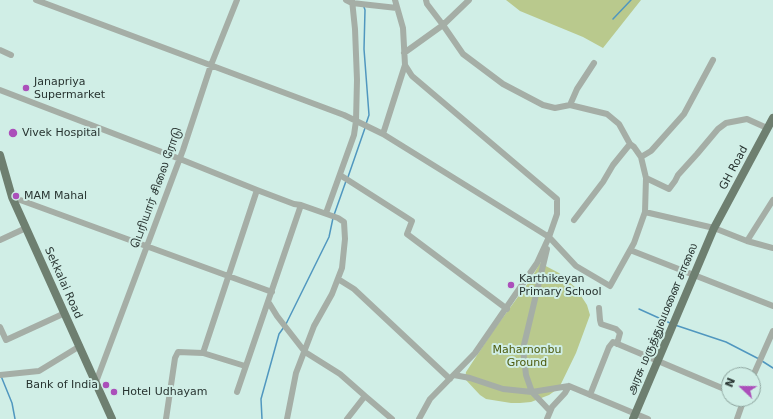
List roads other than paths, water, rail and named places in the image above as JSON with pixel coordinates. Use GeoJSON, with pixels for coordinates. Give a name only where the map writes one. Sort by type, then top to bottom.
{"type":"FeatureCollection","features":[{"type":"Feature","properties":{"kind":"main road","name":"GH Road"},"geometry":{"type":"LineString","coordinates":[[714,228],[773,118]]}},
{"type":"Feature","properties":{"kind":"main road","name":"Sekkalai Road"},"geometry":{"type":"LineString","coordinates":[[0,157],[12,197],[112,419]]}},
{"type":"Feature","properties":{"kind":"main road","name":"அரசு மருத்துவமனை சாலை"},"geometry":{"type":"LineString","coordinates":[[634,416],[714,228]]}},
{"type":"Feature","properties":{"kind":"street"},"geometry":{"type":"LineString","coordinates":[[36,0],[344,115],[383,134],[549,237],[576,266],[610,286],[634,243],[645,212],[646,178],[641,157],[630,144],[619,124],[607,114],[570,105],[555,108],[543,105],[502,84],[463,54],[427,4],[426,0]]}},
{"type":"Feature","properties":{"kind":"street","name":"பெரியார் சிலை ரோடு"},"geometry":{"type":"LineString","coordinates":[[96,382],[180,158],[211,65],[237,0]]}},
{"type":"Feature","properties":{"kind":"street"},"geometry":{"type":"LineString","coordinates":[[346,0],[397,8]]}},
{"type":"Feature","properties":{"kind":"street"},"geometry":{"type":"LineString","coordinates":[[383,134],[405,65],[403,28],[395,0]]}},
{"type":"Feature","properties":{"kind":"street"},"geometry":{"type":"LineString","coordinates":[[404,53],[443,25],[469,0]]}},
{"type":"Feature","properties":{"kind":"street"},"geometry":{"type":"LineString","coordinates":[[326,213],[354,135],[356,121],[357,80],[352,1]]}},
{"type":"Feature","properties":{"kind":"street"},"geometry":{"type":"LineString","coordinates":[[0,50],[11,55]]}},
{"type":"Feature","properties":{"kind":"street"},"geometry":{"type":"LineString","coordinates":[[641,157],[652,151],[684,114],[713,60]]}},
{"type":"Feature","properties":{"kind":"street"},"geometry":{"type":"LineString","coordinates":[[570,105],[577,89],[594,63]]}},
{"type":"Feature","properties":{"kind":"street"},"geometry":{"type":"LineString","coordinates":[[405,65],[412,76],[557,199],[557,214],[549,237],[537,263],[507,309],[475,353],[430,400],[420,419]]}},
{"type":"Feature","properties":{"kind":"street"},"geometry":{"type":"LineString","coordinates":[[0,90],[180,158],[294,204],[326,213],[344,222],[345,239],[342,268],[332,294],[314,326],[296,374],[287,419]]}},
{"type":"Feature","properties":{"kind":"street"},"geometry":{"type":"LineString","coordinates":[[646,178],[669,189],[678,175],[718,129],[726,123],[747,119],[767,128]]}},
{"type":"Feature","properties":{"kind":"street"},"geometry":{"type":"LineString","coordinates":[[574,220],[603,182],[613,165],[630,144]]}},
{"type":"Feature","properties":{"kind":"street"},"geometry":{"type":"LineString","coordinates":[[340,175],[412,221],[407,234],[507,309]]}},
{"type":"Feature","properties":{"kind":"street"},"geometry":{"type":"LineString","coordinates":[[203,353],[257,190]]}},
{"type":"Feature","properties":{"kind":"street"},"geometry":{"type":"LineString","coordinates":[[12,197],[272,292]]}},
{"type":"Feature","properties":{"kind":"street"},"geometry":{"type":"LineString","coordinates":[[747,241],[773,200]]}},
{"type":"Feature","properties":{"kind":"street"},"geometry":{"type":"LineString","coordinates":[[237,392],[245,371],[245,366],[269,303],[301,205]]}},
{"type":"Feature","properties":{"kind":"street"},"geometry":{"type":"LineString","coordinates":[[645,212],[714,228],[747,241],[773,248]]}},
{"type":"Feature","properties":{"kind":"street"},"geometry":{"type":"LineString","coordinates":[[0,240],[26,228]]}},
{"type":"Feature","properties":{"kind":"street"},"geometry":{"type":"LineString","coordinates":[[549,237],[523,349],[526,375],[532,392],[550,412]]}},
{"type":"Feature","properties":{"kind":"street"},"geometry":{"type":"LineString","coordinates":[[630,250],[773,306]]}},
{"type":"Feature","properties":{"kind":"street"},"geometry":{"type":"LineString","coordinates":[[338,279],[354,288],[452,377],[470,378],[503,389],[532,392],[570,386],[590,394],[634,416],[648,419]]}},
{"type":"Feature","properties":{"kind":"street"},"geometry":{"type":"LineString","coordinates":[[269,303],[277,316],[305,352],[340,374],[392,419]]}},
{"type":"Feature","properties":{"kind":"street"},"geometry":{"type":"LineString","coordinates":[[599,308],[600,320],[602,324],[616,329],[620,333],[617,344]]}},
{"type":"Feature","properties":{"kind":"street"},"geometry":{"type":"LineString","coordinates":[[0,327],[6,340],[65,313]]}},
{"type":"Feature","properties":{"kind":"street"},"geometry":{"type":"LineString","coordinates":[[757,367],[773,331]]}},
{"type":"Feature","properties":{"kind":"street"},"geometry":{"type":"LineString","coordinates":[[590,394],[610,347],[614,342],[721,388]]}},
{"type":"Feature","properties":{"kind":"street"},"geometry":{"type":"LineString","coordinates":[[0,375],[39,371],[80,346]]}},
{"type":"Feature","properties":{"kind":"street"},"geometry":{"type":"LineString","coordinates":[[166,419],[175,358],[178,352],[203,353],[245,366]]}},
{"type":"Feature","properties":{"kind":"street"},"geometry":{"type":"LineString","coordinates":[[547,419],[552,407],[570,386]]}},
{"type":"Feature","properties":{"kind":"street"},"geometry":{"type":"LineString","coordinates":[[347,419],[365,396]]}},
{"type":"Feature","properties":{"kind":"street"},"geometry":{"type":"LineString","coordinates":[[737,419],[741,407]]}},
{"type":"Feature","properties":{"kind":"waterway"},"geometry":{"type":"LineString","coordinates":[[613,19],[631,0]]}},
{"type":"Feature","properties":{"kind":"waterway"},"geometry":{"type":"LineString","coordinates":[[364,7],[364,49],[369,115],[366,124]]}},
{"type":"Feature","properties":{"kind":"waterway"},"geometry":{"type":"LineString","coordinates":[[348,177],[365,128]]}},
{"type":"Feature","properties":{"kind":"waterway"},"geometry":{"type":"LineString","coordinates":[[334,215],[346,181]]}},
{"type":"Feature","properties":{"kind":"waterway"},"geometry":{"type":"LineString","coordinates":[[286,324],[329,237],[333,218]]}},
{"type":"Feature","properties":{"kind":"waterway"},"geometry":{"type":"LineString","coordinates":[[639,309],[670,323]]}},
{"type":"Feature","properties":{"kind":"waterway"},"geometry":{"type":"LineString","coordinates":[[675,325],[726,342],[759,359]]}},
{"type":"Feature","properties":{"kind":"waterway"},"geometry":{"type":"LineString","coordinates":[[262,419],[261,399],[279,334],[284,327]]}},
{"type":"Feature","properties":{"kind":"waterway"},"geometry":{"type":"LineString","coordinates":[[762,361],[773,368]]}},
{"type":"Feature","properties":{"kind":"waterway"},"geometry":{"type":"LineString","coordinates":[[1,376],[12,403],[15,419]]}},
{"type":"Feature","properties":{"kind":"place","name":"Janapriya Supermarket"},"geometry":{"type":"Point","coordinates":[26,88]}},
{"type":"Feature","properties":{"kind":"place","name":"Vivek Hospital"},"geometry":{"type":"Point","coordinates":[13,133]}},
{"type":"Feature","properties":{"kind":"place","name":"MAM Mahal"},"geometry":{"type":"Point","coordinates":[16,196]}},
{"type":"Feature","properties":{"kind":"place","name":"Karthikeyan Primary School"},"geometry":{"type":"Point","coordinates":[511,285]}},
{"type":"Feature","properties":{"kind":"place","name":"Bank of India"},"geometry":{"type":"Point","coordinates":[106,385]}},
{"type":"Feature","properties":{"kind":"place","name":"Hotel Udhayam"},"geometry":{"type":"Point","coordinates":[114,392]}},
{"type":"Feature","properties":{"kind":"park label","name":"Maharnonbu Ground"},"geometry":{"type":"Point","coordinates":[527,356]}}]}
